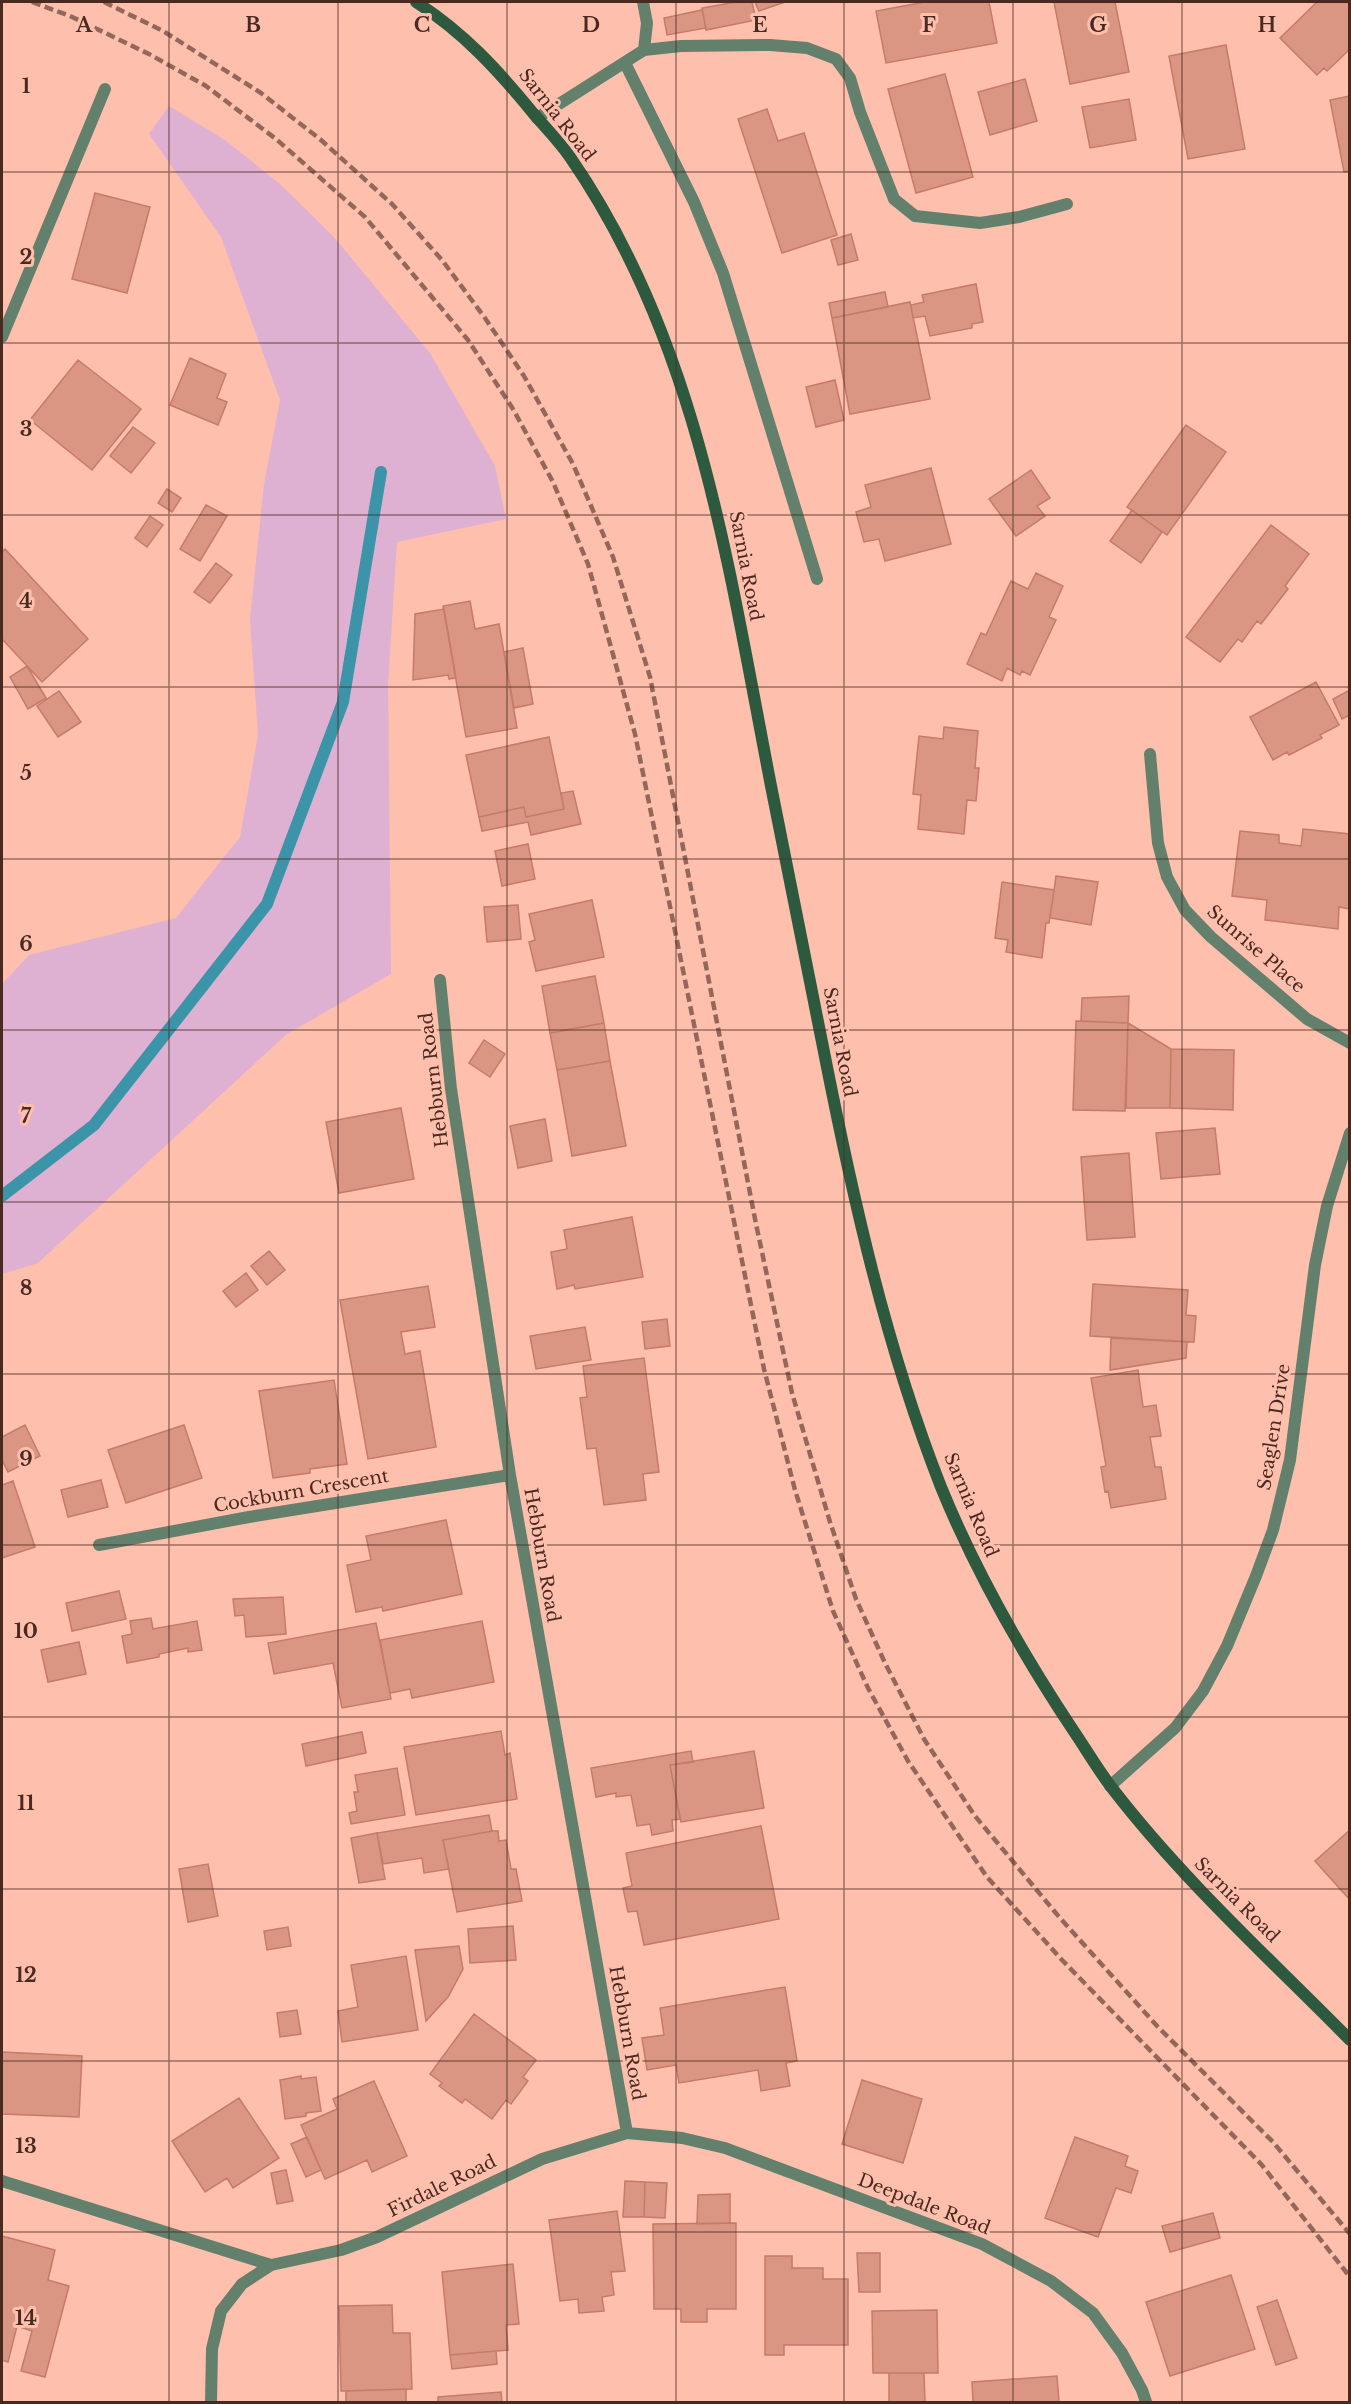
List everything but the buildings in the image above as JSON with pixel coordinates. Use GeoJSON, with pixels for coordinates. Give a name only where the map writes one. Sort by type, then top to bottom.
{"type":"FeatureCollection","features":[{"type":"Feature","properties":{"kind":"main road","name":"Sarnia Road"},"geometry":{"type":"LineString","coordinates":[[416,2],[437,15],[498,69],[567,153],[610,221],[646,289],[684,391],[717,512],[839,1126],[867,1251],[901,1372],[942,1487],[993,1600],[1048,1692],[1110,1786],[1179,1868],[1350,2040]]}},
{"type":"Feature","properties":{"kind":"street"},"geometry":{"type":"LineString","coordinates":[[643,2],[647,23],[644,50]]}},
{"type":"Feature","properties":{"kind":"street"},"geometry":{"type":"LineString","coordinates":[[537,118],[644,50],[700,45],[770,45],[807,48],[836,59],[850,78],[860,112],[894,200],[915,216],[980,223],[1019,218],[1067,204]]}},
{"type":"Feature","properties":{"kind":"street"},"geometry":{"type":"LineString","coordinates":[[625,63],[694,202],[723,273],[816,579]]}},
{"type":"Feature","properties":{"kind":"street"},"geometry":{"type":"LineString","coordinates":[[2,337],[105,89]]}},
{"type":"Feature","properties":{"kind":"street","name":"Sunrise Place"},"geometry":{"type":"LineString","coordinates":[[1150,754],[1158,843],[1167,877],[1185,910],[1211,937],[1308,1018],[1350,1043]]}},
{"type":"Feature","properties":{"kind":"street","name":"Hebburn Road"},"geometry":{"type":"LineString","coordinates":[[440,980],[451,1089],[510,1475],[627,2133]]}},
{"type":"Feature","properties":{"kind":"street","name":"Seaglen Drive"},"geometry":{"type":"LineString","coordinates":[[1110,1786],[1174,1728],[1203,1691],[1227,1646],[1273,1530],[1290,1460],[1315,1265],[1327,1206],[1350,1133]]}},
{"type":"Feature","properties":{"kind":"street","name":"Cockburn Crescent"},"geometry":{"type":"LineString","coordinates":[[99,1545],[249,1517],[510,1475]]}},
{"type":"Feature","properties":{"kind":"street","name":"Firdale Road"},"geometry":{"type":"LineString","coordinates":[[211,2403],[212,2349],[221,2311],[242,2284],[271,2265],[311,2258],[377,2237],[542,2159],[627,2133]]}},
{"type":"Feature","properties":{"kind":"street","name":"Deepdale Road"},"geometry":{"type":"LineString","coordinates":[[627,2133],[682,2138],[725,2148],[982,2244],[1051,2281],[1093,2313],[1122,2353],[1142,2390],[1146,2403]]}},
{"type":"Feature","properties":{"kind":"street","name":"Firdale Road"},"geometry":{"type":"LineString","coordinates":[[2,2181],[271,2265]]}},
{"type":"Feature","properties":{"kind":"shaded area"},"geometry":{"type":"Polygon","coordinates":[[[169,106],[225,140],[280,184],[333,236],[430,353],[495,466],[506,519],[397,542],[388,685],[391,974],[287,1034],[38,1263],[2,1274],[2,984],[29,955],[176,918],[240,837],[258,735],[250,619],[264,484],[280,400],[221,237],[149,134],[169,106]]]}},
{"type":"Feature","properties":{"kind":"waterway"},"geometry":{"type":"LineString","coordinates":[[2,1196],[94,1125],[267,904],[343,702],[381,472]]}},
{"type":"Feature","properties":{"kind":"railway"},"geometry":{"type":"LineString","coordinates":[[32,2],[70,16],[149,54],[206,86],[276,139],[365,217],[468,340],[513,409],[553,482],[588,564],[635,734],[764,1369],[795,1490],[833,1611],[868,1688],[908,1761],[987,1877],[1062,1960],[1261,2164],[1350,2277]]}},
{"type":"Feature","properties":{"kind":"railway"},"geometry":{"type":"LineString","coordinates":[[104,2],[163,31],[261,93],[321,140],[392,204],[442,260],[524,376],[573,464],[613,557],[650,677],[756,1224],[792,1393],[830,1522],[856,1599],[885,1663],[924,1739],[975,1816],[1060,1918],[1158,2027],[1273,2142],[1350,2234]]}}]}
